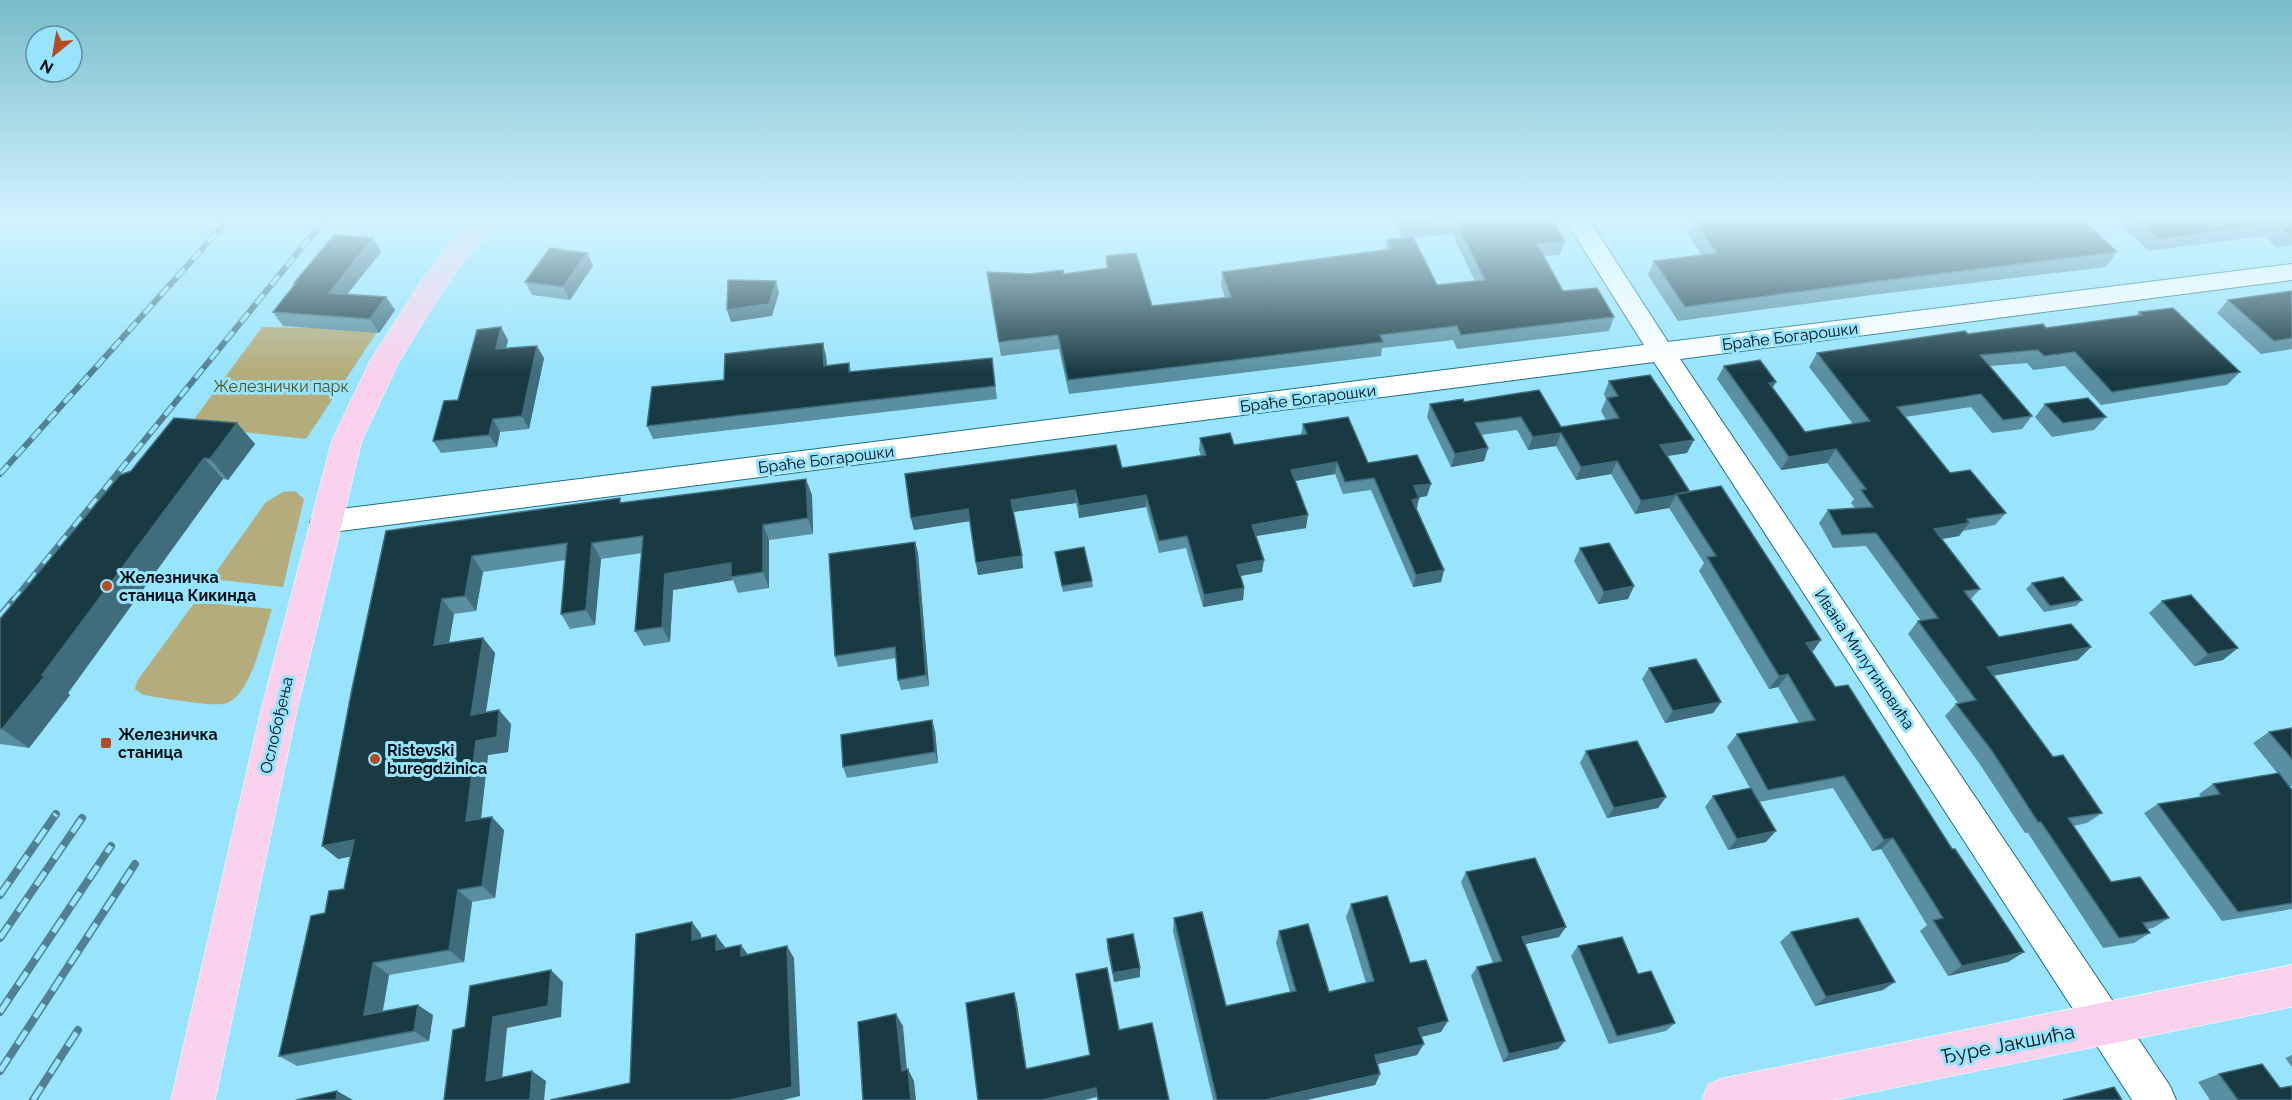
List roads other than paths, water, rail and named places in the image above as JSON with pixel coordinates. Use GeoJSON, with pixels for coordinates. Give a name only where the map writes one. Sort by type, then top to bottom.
{"type":"FeatureCollection","features":[{"type":"Feature","properties":{"kind":"main road","name":"Ослобођења"},"geometry":{"type":"LineString","coordinates":[[194,1100],[279,710],[324,522],[347,440],[386,359],[446,269]]}},
{"type":"Feature","properties":{"kind":"main road","name":"Ђуре Јакшића"},"geometry":{"type":"LineString","coordinates":[[1724,1100],[2292,986]]}},
{"type":"Feature","properties":{"kind":"street","name":"Ивана Милутиновића"},"geometry":{"type":"LineString","coordinates":[[1609,269],[2156,1100]]}},
{"type":"Feature","properties":{"kind":"street","name":"Браће Богарошки"},"geometry":{"type":"LineString","coordinates":[[324,522],[2292,272]]}},
{"type":"Feature","properties":{"kind":"railway"},"geometry":{"type":"LineString","coordinates":[[0,474],[184,269]]}},
{"type":"Feature","properties":{"kind":"railway"},"geometry":{"type":"LineString","coordinates":[[13,601],[284,269]]}},
{"type":"Feature","properties":{"kind":"railway"},"geometry":{"type":"LineString","coordinates":[[0,617],[14,600]]}},
{"type":"Feature","properties":{"kind":"railway"},"geometry":{"type":"LineString","coordinates":[[0,895],[56,814]]}},
{"type":"Feature","properties":{"kind":"railway"},"geometry":{"type":"LineString","coordinates":[[0,938],[82,818]]}},
{"type":"Feature","properties":{"kind":"railway"},"geometry":{"type":"LineString","coordinates":[[0,1012],[111,846]]}},
{"type":"Feature","properties":{"kind":"railway"},"geometry":{"type":"LineString","coordinates":[[0,1071],[135,864]]}},
{"type":"Feature","properties":{"kind":"railway"},"geometry":{"type":"LineString","coordinates":[[33,1100],[78,1030]]}},
{"type":"Feature","properties":{"kind":"place","name":"Железничка станица Кикинда"},"geometry":{"type":"Point","coordinates":[107,586]}},
{"type":"Feature","properties":{"kind":"place","name":"Железничка станица"},"geometry":{"type":"Point","coordinates":[106,743]}},
{"type":"Feature","properties":{"kind":"place","name":"Ristevski buregdžinica"},"geometry":{"type":"Point","coordinates":[375,759]}},
{"type":"Feature","properties":{"kind":"park label","name":"Железнички парк"},"geometry":{"type":"Point","coordinates":[281,386]}}]}
